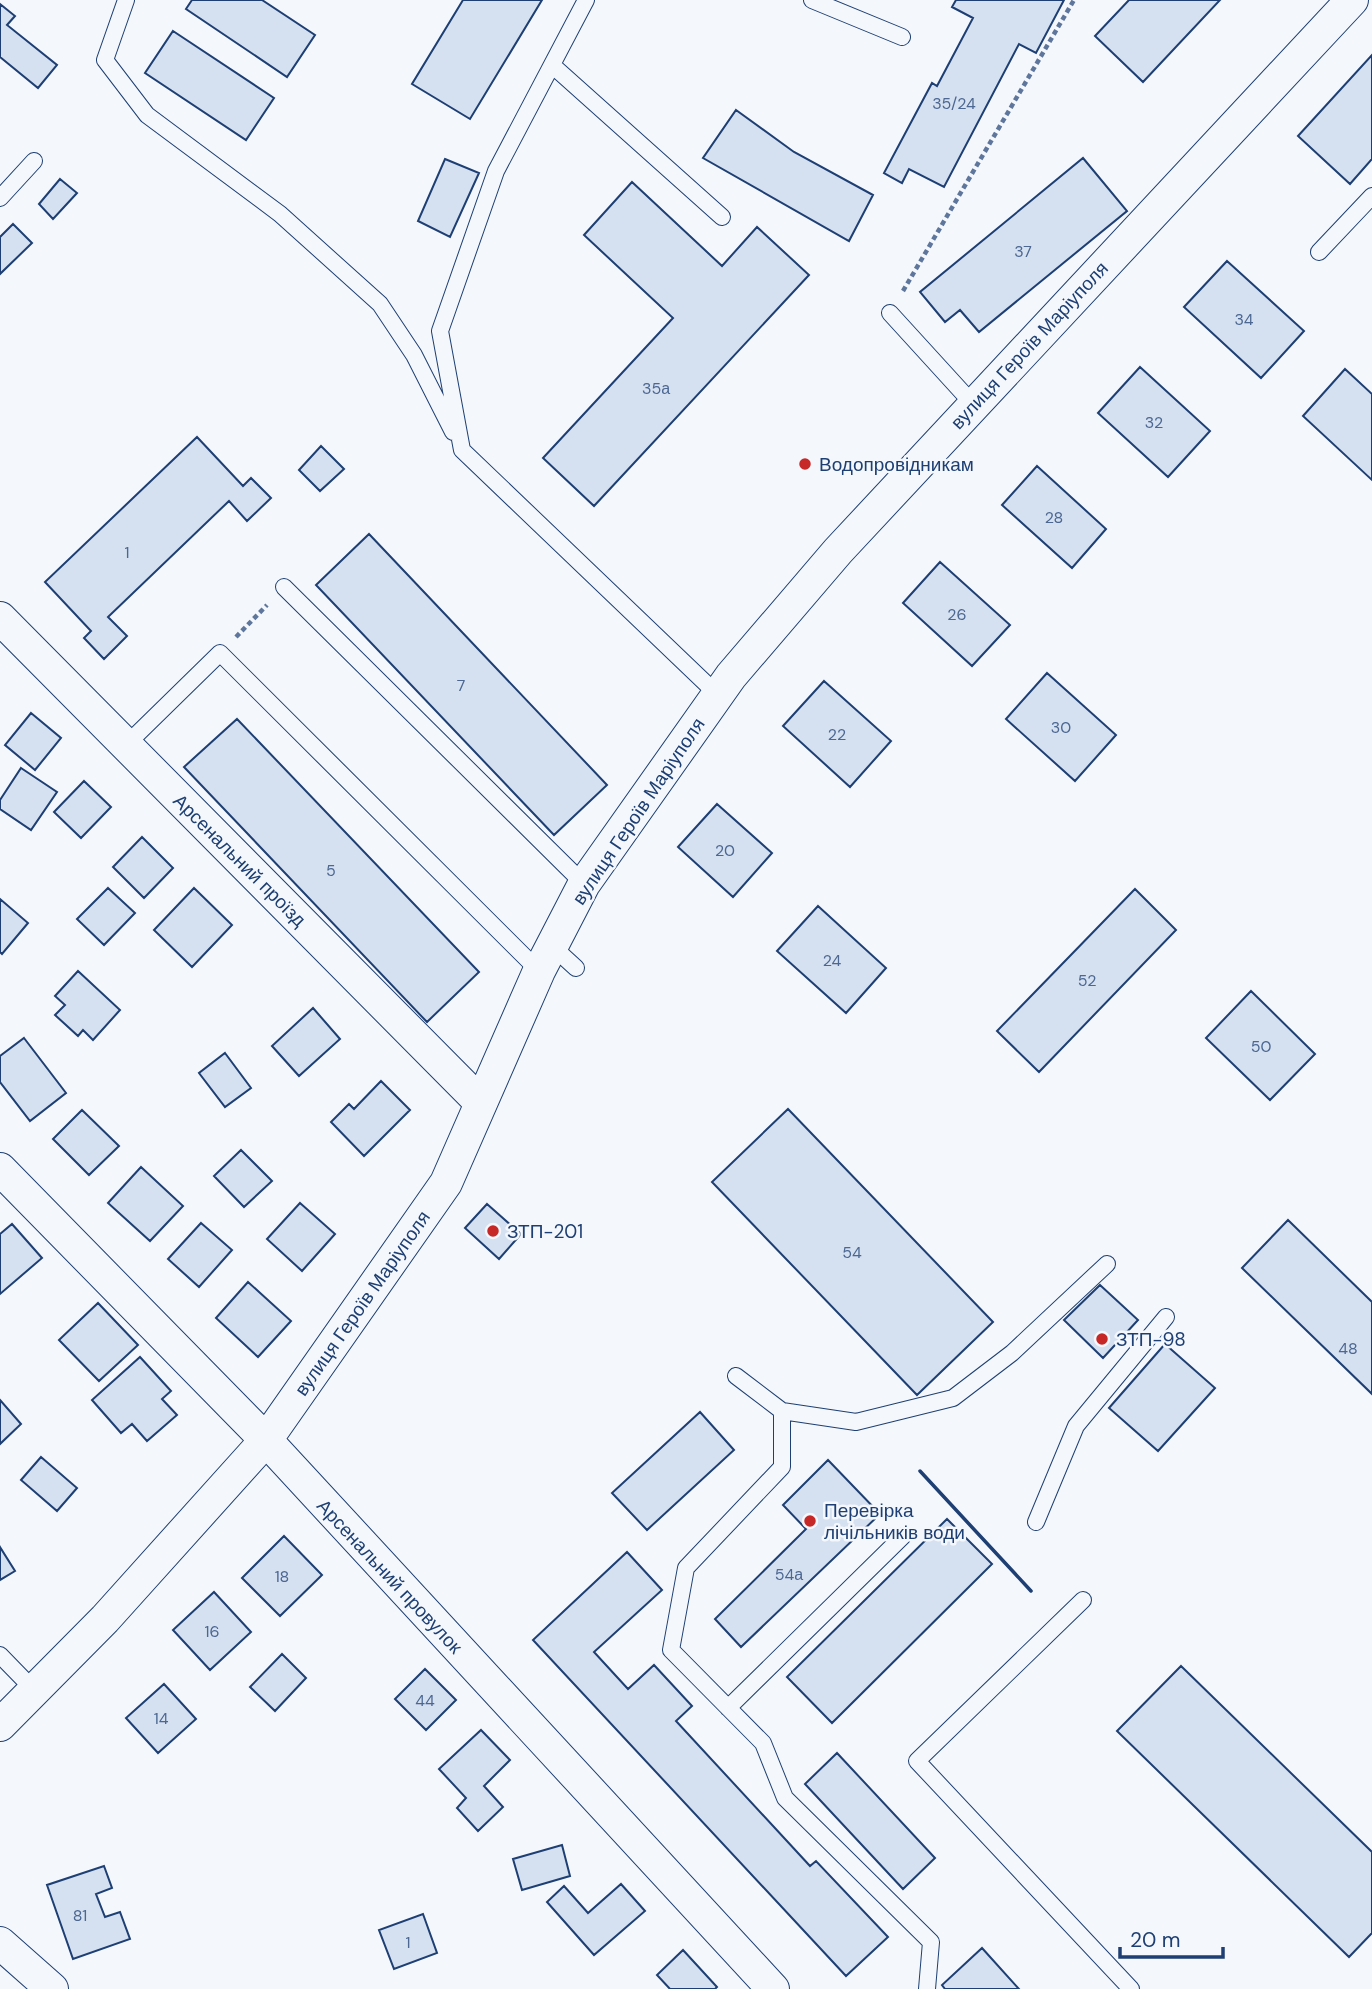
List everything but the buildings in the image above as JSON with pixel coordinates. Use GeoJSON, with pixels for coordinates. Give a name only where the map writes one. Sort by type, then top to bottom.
{"type":"FeatureCollection","features":[{"type":"Feature","properties":{"kind":"street","name":"вулиця Героїв Маріуполя"},"geometry":{"type":"LineString","coordinates":[[0,1725],[35,1691],[266,1440],[446,1183],[545,958],[584,884],[718,695],[838,551],[1352,0]]}},
{"type":"Feature","properties":{"kind":"street","name":"Арсенальний проїзд"},"geometry":{"type":"LineString","coordinates":[[0,618],[480,1101]]}},
{"type":"Feature","properties":{"kind":"street","name":"Арсенальний провулок"},"geometry":{"type":"LineString","coordinates":[[0,1169],[266,1440],[768,1987]]}},
{"type":"Feature","properties":{"kind":"street"},"geometry":{"type":"LineString","coordinates":[[0,1943],[52,1988]]}},
{"type":"Feature","properties":{"kind":"lane"},"geometry":{"type":"LineString","coordinates":[[126,0],[105,60],[147,115],[280,214],[380,304],[414,355],[462,450],[718,695]]}},
{"type":"Feature","properties":{"kind":"lane"},"geometry":{"type":"LineString","coordinates":[[462,450],[440,331],[496,171],[586,0]]}},
{"type":"Feature","properties":{"kind":"lane"},"geometry":{"type":"LineString","coordinates":[[812,0],[829,4],[902,37]]}},
{"type":"Feature","properties":{"kind":"lane"},"geometry":{"type":"LineString","coordinates":[[552,65],[722,217]]}},
{"type":"Feature","properties":{"kind":"lane"},"geometry":{"type":"LineString","coordinates":[[0,198],[34,161]]}},
{"type":"Feature","properties":{"kind":"lane"},"geometry":{"type":"LineString","coordinates":[[1319,252],[1372,196]]}},
{"type":"Feature","properties":{"kind":"lane"},"geometry":{"type":"LineString","coordinates":[[890,313],[973,404]]}},
{"type":"Feature","properties":{"kind":"lane"},"geometry":{"type":"LineString","coordinates":[[284,587],[584,884]]}},
{"type":"Feature","properties":{"kind":"lane"},"geometry":{"type":"LineString","coordinates":[[126,745],[220,653],[545,958],[576,968]]}},
{"type":"Feature","properties":{"kind":"lane"},"geometry":{"type":"LineString","coordinates":[[736,1376],[782,1411],[856,1422],[953,1398],[1012,1353],[1107,1264]]}},
{"type":"Feature","properties":{"kind":"lane"},"geometry":{"type":"LineString","coordinates":[[1036,1522],[1076,1426],[1167,1317]]}},
{"type":"Feature","properties":{"kind":"lane"},"geometry":{"type":"LineString","coordinates":[[782,1411],[782,1467],[686,1569],[671,1650],[763,1743],[785,1798],[930,1942],[926,1989]]}},
{"type":"Feature","properties":{"kind":"lane"},"geometry":{"type":"LineString","coordinates":[[728,1708],[903,1536]]}},
{"type":"Feature","properties":{"kind":"lane"},"geometry":{"type":"LineString","coordinates":[[1083,1600],[917,1761],[1131,1989]]}},
{"type":"Feature","properties":{"kind":"lane"},"geometry":{"type":"LineString","coordinates":[[0,1656],[35,1691]]}},
{"type":"Feature","properties":{"kind":"path"},"geometry":{"type":"LineString","coordinates":[[890,313],[1074,0]]}},
{"type":"Feature","properties":{"kind":"path"},"geometry":{"type":"LineString","coordinates":[[220,653],[284,587]]}},
{"type":"Feature","properties":{"kind":"wall"},"geometry":{"type":"LineString","coordinates":[[920,1471],[1031,1591]]}},
{"type":"Feature","properties":{"kind":"place","name":"Водопровідникам"},"geometry":{"type":"Point","coordinates":[805,464]}},
{"type":"Feature","properties":{"kind":"place","name":"ЗТП-201"},"geometry":{"type":"Point","coordinates":[493,1231]}},
{"type":"Feature","properties":{"kind":"place","name":"ЗТП-98"},"geometry":{"type":"Point","coordinates":[1102,1339]}},
{"type":"Feature","properties":{"kind":"place","name":"Перевірка лічільників води"},"geometry":{"type":"Point","coordinates":[810,1521]}}]}
